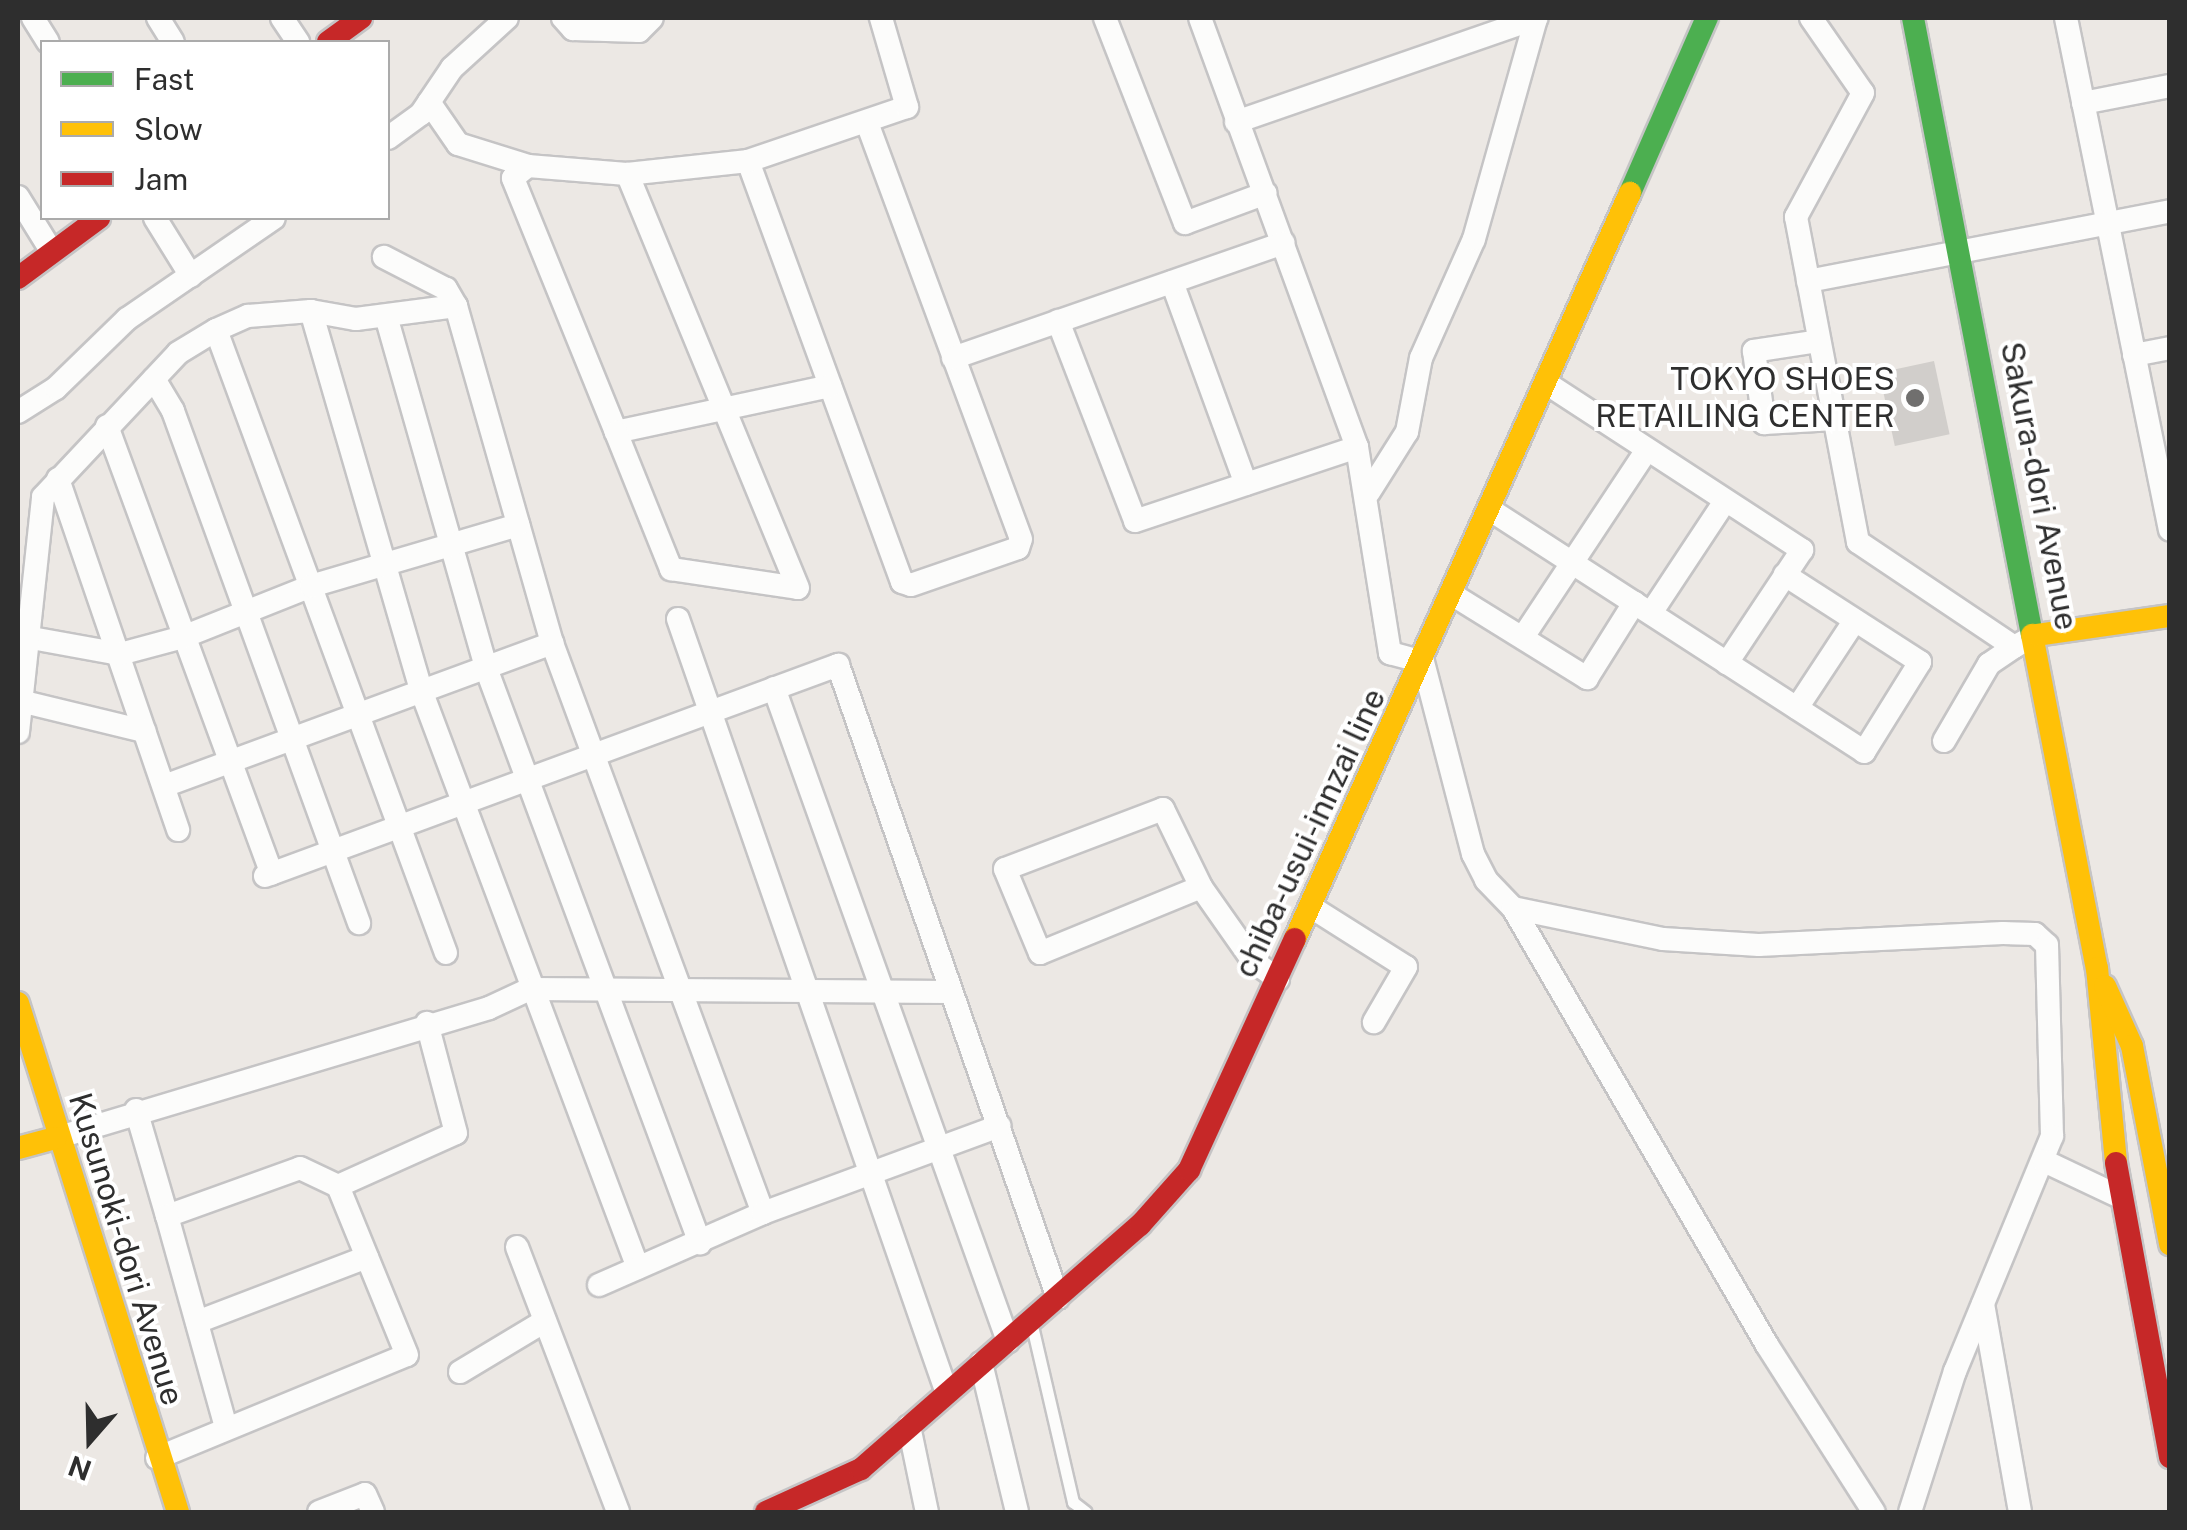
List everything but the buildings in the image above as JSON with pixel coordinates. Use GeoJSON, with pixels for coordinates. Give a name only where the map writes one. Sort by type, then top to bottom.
{"type":"FeatureCollection","features":[{"type":"Feature","properties":{"kind":"street"},"geometry":{"type":"LineString","coordinates":[[33,18],[47,40]]}},
{"type":"Feature","properties":{"kind":"street"},"geometry":{"type":"LineString","coordinates":[[158,18],[172,40]]}},
{"type":"Feature","properties":{"kind":"street"},"geometry":{"type":"LineString","coordinates":[[282,18],[297,40]]}},
{"type":"Feature","properties":{"kind":"street"},"geometry":{"type":"LineString","coordinates":[[331,40],[361,18]]}},
{"type":"Feature","properties":{"kind":"street"},"geometry":{"type":"LineString","coordinates":[[390,136],[429,102],[452,68],[507,18]]}},
{"type":"Feature","properties":{"kind":"street"},"geometry":{"type":"LineString","coordinates":[[563,18],[573,28],[639,31],[652,18]]}},
{"type":"Feature","properties":{"kind":"street"},"geometry":{"type":"LineString","coordinates":[[429,102],[458,144],[528,166],[627,174],[748,161],[907,107],[909,100],[880,18]]}},
{"type":"Feature","properties":{"kind":"street"},"geometry":{"type":"LineString","coordinates":[[1105,18],[1185,223],[1266,193]]}},
{"type":"Feature","properties":{"kind":"street"},"geometry":{"type":"LineString","coordinates":[[1200,18],[1357,447],[1369,492],[1390,653],[1423,662],[1473,854],[1513,908],[1767,1346],[1874,1512]]}},
{"type":"Feature","properties":{"kind":"street"},"geometry":{"type":"LineString","coordinates":[[1236,122],[1536,18]]}},
{"type":"Feature","properties":{"kind":"street"},"geometry":{"type":"LineString","coordinates":[[1369,492],[1407,432],[1421,358],[1474,240],[1536,18]]}},
{"type":"Feature","properties":{"kind":"street","name":"chiba-usui-innzai line"},"geometry":{"type":"LineString","coordinates":[[766,1512],[829,1501],[909,1426],[1058,1298],[1189,1170],[1423,662],[1707,18]]}},
{"type":"Feature","properties":{"kind":"street"},"geometry":{"type":"LineString","coordinates":[[1811,18],[1863,92],[1796,218],[1858,542],[2014,647]]}},
{"type":"Feature","properties":{"kind":"street","name":"Sakura-dori Avenue"},"geometry":{"type":"LineString","coordinates":[[1913,18],[2098,968],[2100,1050],[2120,1197],[2170,1457]]}},
{"type":"Feature","properties":{"kind":"street"},"geometry":{"type":"LineString","coordinates":[[2066,18],[2134,354],[2165,482],[2170,530]]}},
{"type":"Feature","properties":{"kind":"street"},"geometry":{"type":"LineString","coordinates":[[2083,104],[2170,86]]}},
{"type":"Feature","properties":{"kind":"street"},"geometry":{"type":"LineString","coordinates":[[748,161],[902,582],[911,585],[1018,548],[1020,539],[866,122]]}},
{"type":"Feature","properties":{"kind":"street"},"geometry":{"type":"LineString","coordinates":[[528,166],[513,178],[671,569],[798,588],[627,174]]}},
{"type":"Feature","properties":{"kind":"street"},"geometry":{"type":"LineString","coordinates":[[18,197],[52,252]]}},
{"type":"Feature","properties":{"kind":"street"},"geometry":{"type":"LineString","coordinates":[[1808,281],[2170,211]]}},
{"type":"Feature","properties":{"kind":"street"},"geometry":{"type":"LineString","coordinates":[[18,278],[96,220]]}},
{"type":"Feature","properties":{"kind":"street"},"geometry":{"type":"LineString","coordinates":[[156,220],[191,276]]}},
{"type":"Feature","properties":{"kind":"street"},"geometry":{"type":"LineString","coordinates":[[18,412],[56,388],[127,319],[271,220]]}},
{"type":"Feature","properties":{"kind":"street"},"geometry":{"type":"LineString","coordinates":[[952,358],[1284,244]]}},
{"type":"Feature","properties":{"kind":"street"},"geometry":{"type":"LineString","coordinates":[[384,256],[446,289],[456,306],[552,643],[676,990],[763,1213]]}},
{"type":"Feature","properties":{"kind":"street"},"geometry":{"type":"LineString","coordinates":[[1172,282],[1246,484]]}},
{"type":"Feature","properties":{"kind":"street"},"geometry":{"type":"LineString","coordinates":[[18,732],[38,517],[58,478],[178,353],[248,316],[311,311],[356,319],[456,306]]}},
{"type":"Feature","properties":{"kind":"street"},"geometry":{"type":"LineString","coordinates":[[311,311],[421,690],[530,989],[638,1268]]}},
{"type":"Feature","properties":{"kind":"street"},"geometry":{"type":"LineString","coordinates":[[386,316],[486,668],[700,1243]]}},
{"type":"Feature","properties":{"kind":"street"},"geometry":{"type":"LineString","coordinates":[[1058,322],[1136,520],[1357,447]]}},
{"type":"Feature","properties":{"kind":"street"},"geometry":{"type":"LineString","coordinates":[[216,330],[354,714],[446,953]]}},
{"type":"Feature","properties":{"kind":"street"},"geometry":{"type":"LineString","coordinates":[[1819,341],[1754,351],[1764,423],[1834,419]]}},
{"type":"Feature","properties":{"kind":"street"},"geometry":{"type":"LineString","coordinates":[[2134,354],[2170,348]]}},
{"type":"Feature","properties":{"kind":"street"},"geometry":{"type":"LineString","coordinates":[[154,379],[173,411],[359,924]]}},
{"type":"Feature","properties":{"kind":"street"},"geometry":{"type":"LineString","coordinates":[[1546,383],[1802,550],[1727,663]]}},
{"type":"Feature","properties":{"kind":"street"},"geometry":{"type":"LineString","coordinates":[[616,432],[723,414],[830,386]]}},
{"type":"Feature","properties":{"kind":"street"},"geometry":{"type":"LineString","coordinates":[[108,426],[268,875],[838,665],[1058,1298]]}},
{"type":"Feature","properties":{"kind":"street"},"geometry":{"type":"LineString","coordinates":[[1522,637],[1647,450]]}},
{"type":"Feature","properties":{"kind":"street"},"geometry":{"type":"LineString","coordinates":[[58,478],[178,830]]}},
{"type":"Feature","properties":{"kind":"street"},"geometry":{"type":"LineString","coordinates":[[1452,595],[1586,678],[1725,502]]}},
{"type":"Feature","properties":{"kind":"street"},"geometry":{"type":"LineString","coordinates":[[1490,509],[1864,752],[1920,662],[1785,575]]}},
{"type":"Feature","properties":{"kind":"street"},"geometry":{"type":"LineString","coordinates":[[26,638],[120,654],[183,638],[311,586],[518,525]]}},
{"type":"Feature","properties":{"kind":"street"},"geometry":{"type":"LineString","coordinates":[[1944,740],[1989,664],[2014,647],[2036,635],[2170,616]]}},
{"type":"Feature","properties":{"kind":"street"},"geometry":{"type":"LineString","coordinates":[[678,619],[947,1393]]}},
{"type":"Feature","properties":{"kind":"street"},"geometry":{"type":"LineString","coordinates":[[1797,708],[1856,620]]}},
{"type":"Feature","properties":{"kind":"street"},"geometry":{"type":"LineString","coordinates":[[164,786],[552,643]]}},
{"type":"Feature","properties":{"kind":"street"},"geometry":{"type":"LineString","coordinates":[[774,688],[934,1150],[1008,1341]]}},
{"type":"Feature","properties":{"kind":"street"},"geometry":{"type":"LineString","coordinates":[[20,701],[144,731]]}},
{"type":"Feature","properties":{"kind":"street"},"geometry":{"type":"LineString","coordinates":[[1200,887],[1040,953],[1004,870],[1162,809],[1200,887],[1253,961],[1278,979]]}},
{"type":"Feature","properties":{"kind":"street"},"geometry":{"type":"LineString","coordinates":[[1311,907],[1406,967],[1374,1022]]}},
{"type":"Feature","properties":{"kind":"street"},"geometry":{"type":"LineString","coordinates":[[1513,908],[1663,940],[1758,945],[2035,934],[2047,945],[2045,1038],[2052,1136],[1982,1300],[1930,1440],[1910,1512]]}},
{"type":"Feature","properties":{"kind":"street","name":"Sakura-dori Avenue"},"geometry":{"type":"LineString","coordinates":[[2098,968],[2132,1046],[2170,1244]]}},
{"type":"Feature","properties":{"kind":"street"},"geometry":{"type":"LineString","coordinates":[[18,1148],[426,1023],[489,1008],[530,989],[949,992]]}},
{"type":"Feature","properties":{"kind":"street","name":"Kusunoki-dori Avenue"},"geometry":{"type":"LineString","coordinates":[[18,1003],[56,1138],[157,1458],[178,1512]]}},
{"type":"Feature","properties":{"kind":"street"},"geometry":{"type":"LineString","coordinates":[[338,1186],[456,1133],[426,1023]]}},
{"type":"Feature","properties":{"kind":"street"},"geometry":{"type":"LineString","coordinates":[[136,1110],[226,1424]]}},
{"type":"Feature","properties":{"kind":"street"},"geometry":{"type":"LineString","coordinates":[[600,1285],[763,1213],[999,1126]]}},
{"type":"Feature","properties":{"kind":"street"},"geometry":{"type":"LineString","coordinates":[[2044,1161],[2120,1197]]}},
{"type":"Feature","properties":{"kind":"street"},"geometry":{"type":"LineString","coordinates":[[157,1458],[226,1424],[407,1356],[338,1186],[300,1168],[166,1216]]}},
{"type":"Feature","properties":{"kind":"street"},"geometry":{"type":"LineString","coordinates":[[518,1247],[618,1512]]}},
{"type":"Feature","properties":{"kind":"street"},"geometry":{"type":"LineString","coordinates":[[197,1322],[367,1257]]}},
{"type":"Feature","properties":{"kind":"street"},"geometry":{"type":"LineString","coordinates":[[1982,1300],[2020,1512]]}},
{"type":"Feature","properties":{"kind":"street"},"geometry":{"type":"LineString","coordinates":[[460,1372],[545,1320]]}},
{"type":"Feature","properties":{"kind":"street"},"geometry":{"type":"LineString","coordinates":[[981,1363],[1017,1512]]}},
{"type":"Feature","properties":{"kind":"street"},"geometry":{"type":"LineString","coordinates":[[909,1426],[927,1512]]}},
{"type":"Feature","properties":{"kind":"street"},"geometry":{"type":"LineString","coordinates":[[319,1512],[365,1494],[373,1512]]}},
{"type":"Feature","properties":{"kind":"lane"},"geometry":{"type":"LineString","coordinates":[[1031,1322],[1073,1502],[1086,1512]]}},
{"type":"Feature","properties":{"kind":"traffic: fast"},"geometry":{"type":"LineString","coordinates":[[1630,193],[1707,18]]}},
{"type":"Feature","properties":{"kind":"traffic: fast"},"geometry":{"type":"LineString","coordinates":[[1913,18],[2032,635]]}},
{"type":"Feature","properties":{"kind":"traffic: slow"},"geometry":{"type":"LineString","coordinates":[[1295,939],[1630,193]]}},
{"type":"Feature","properties":{"kind":"traffic: slow"},"geometry":{"type":"LineString","coordinates":[[2036,635],[2170,616]]}},
{"type":"Feature","properties":{"kind":"traffic: slow"},"geometry":{"type":"LineString","coordinates":[[2032,635],[2097,968],[2116,1163]]}},
{"type":"Feature","properties":{"kind":"traffic: slow"},"geometry":{"type":"LineString","coordinates":[[2105,986],[2132,1046],[2170,1244]]}},
{"type":"Feature","properties":{"kind":"traffic: slow"},"geometry":{"type":"LineString","coordinates":[[18,1003],[178,1512]]}},
{"type":"Feature","properties":{"kind":"traffic: slow"},"geometry":{"type":"LineString","coordinates":[[18,1148],[56,1138]]}},
{"type":"Feature","properties":{"kind":"traffic: jam"},"geometry":{"type":"LineString","coordinates":[[331,40],[361,18]]}},
{"type":"Feature","properties":{"kind":"traffic: jam"},"geometry":{"type":"LineString","coordinates":[[18,278],[96,220]]}},
{"type":"Feature","properties":{"kind":"traffic: jam"},"geometry":{"type":"LineString","coordinates":[[766,1512],[861,1469],[1140,1225],[1189,1170],[1295,939]]}},
{"type":"Feature","properties":{"kind":"traffic: jam"},"geometry":{"type":"LineString","coordinates":[[2116,1163],[2170,1457]]}},
{"type":"Feature","properties":{"kind":"place","name":"TOKYO SHOES RETAILING CENTER"},"geometry":{"type":"Point","coordinates":[1915,398]}}]}
